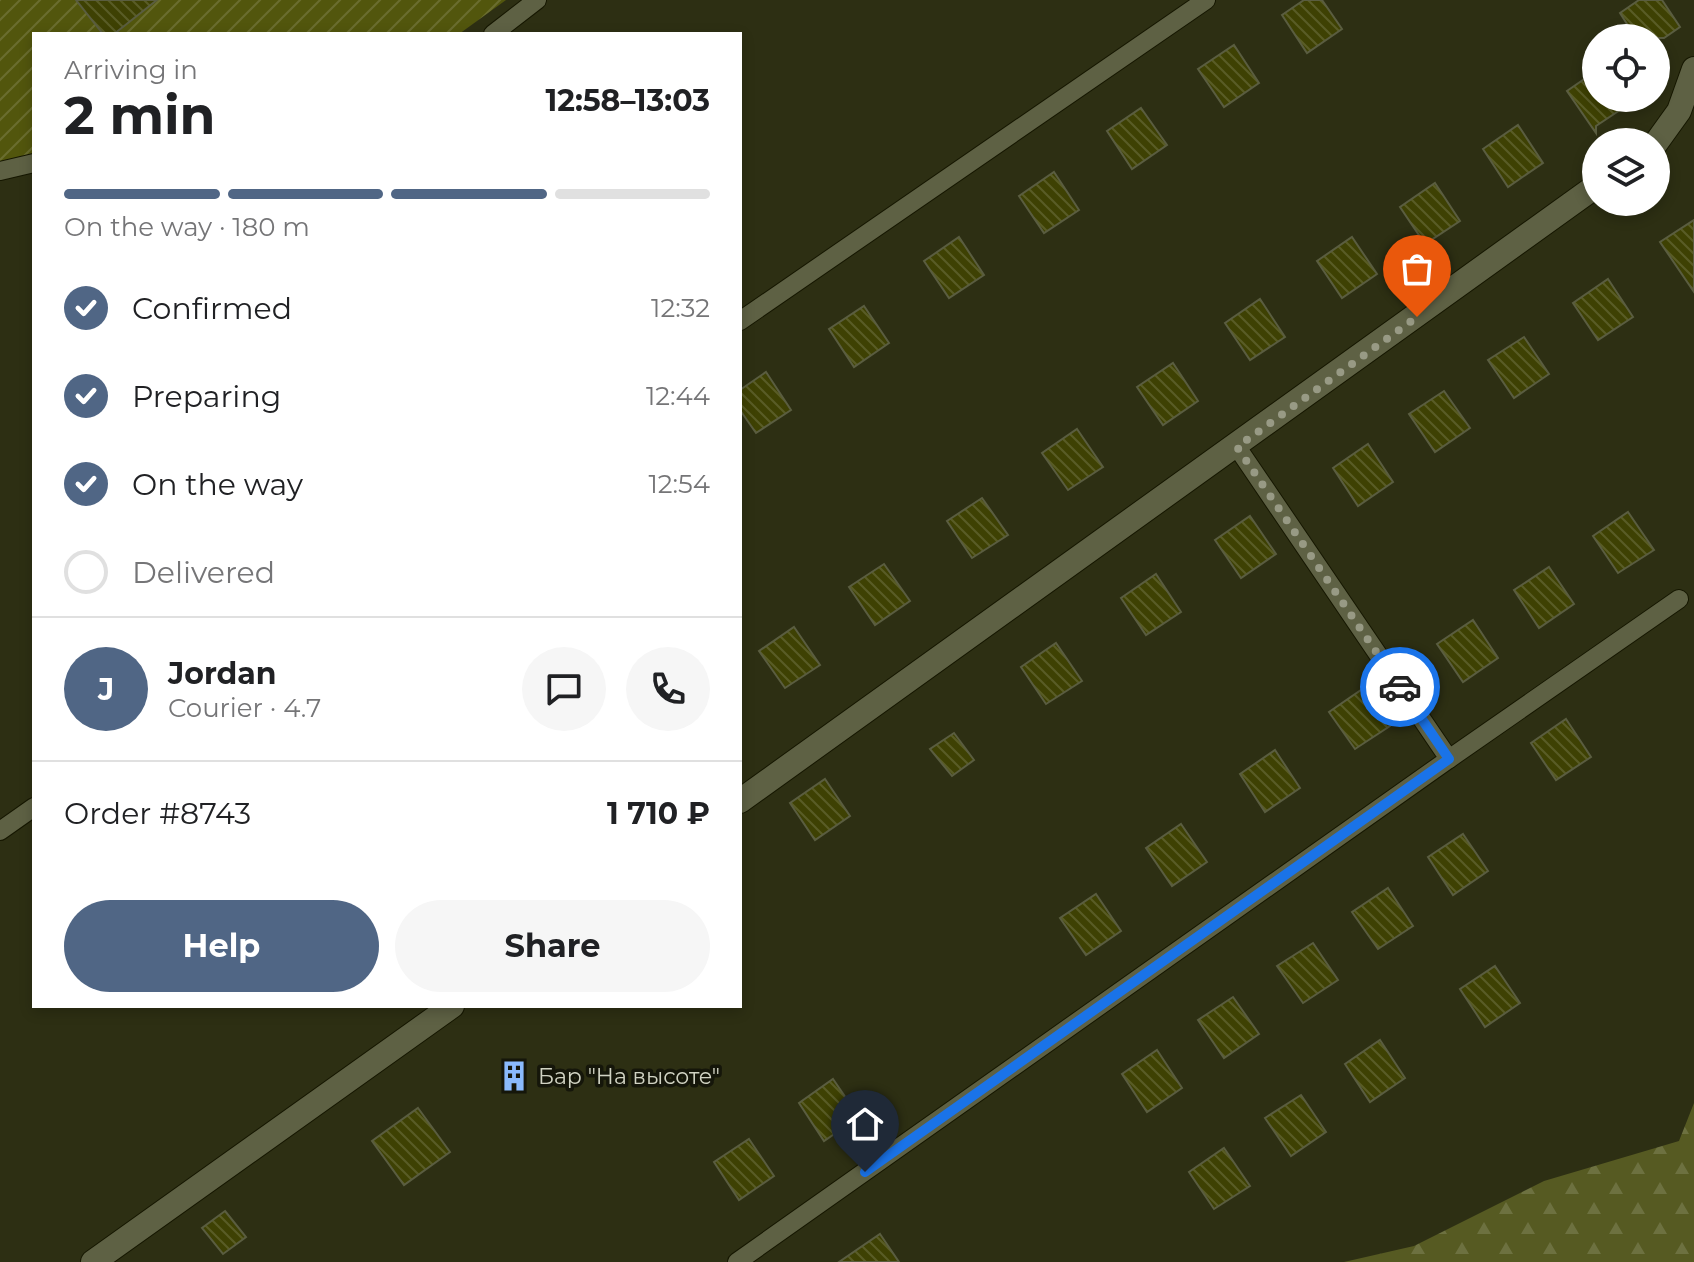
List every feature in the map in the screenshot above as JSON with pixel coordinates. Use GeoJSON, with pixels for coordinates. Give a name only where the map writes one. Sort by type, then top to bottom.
{"type":"FeatureCollection","features":[{"type":"Feature","properties":{"kind":"street"},"geometry":{"type":"LineString","coordinates":[[1667,128],[1679,111],[1694,69]]}},
{"type":"Feature","properties":{"kind":"street"},"geometry":{"type":"LineString","coordinates":[[742,800],[1237,447],[1582,196]]}},
{"type":"Feature","properties":{"kind":"street"},"geometry":{"type":"LineString","coordinates":[[93,1262],[449,1008]]}},
{"type":"Feature","properties":{"kind":"lane"},"geometry":{"type":"LineString","coordinates":[[496,32],[537,0]]}},
{"type":"Feature","properties":{"kind":"lane"},"geometry":{"type":"LineString","coordinates":[[742,320],[1206,0]]}},
{"type":"Feature","properties":{"kind":"lane"},"geometry":{"type":"LineString","coordinates":[[0,171],[32,163]]}},
{"type":"Feature","properties":{"kind":"lane"},"geometry":{"type":"LineString","coordinates":[[1237,447],[1449,759]]}},
{"type":"Feature","properties":{"kind":"lane"},"geometry":{"type":"LineString","coordinates":[[737,1262],[1679,599]]}},
{"type":"Feature","properties":{"kind":"lane"},"geometry":{"type":"LineString","coordinates":[[0,831],[32,808]]}},
{"type":"Feature","properties":{"kind":"green space"},"geometry":{"type":"Polygon","coordinates":[[[1694,1103],[1694,1262],[1344,1262],[1414,1246],[1544,1181],[1679,1141],[1694,1103]]]}},
{"type":"Feature","properties":{"kind":"shaded area"},"geometry":{"type":"Polygon","coordinates":[[[0,0],[506,0],[462,32],[32,32],[32,162],[0,168],[0,0]]]}},
{"type":"Feature","properties":{"kind":"building"},"geometry":{"type":"Polygon","coordinates":[[[76,0],[157,0],[117,32],[101,32],[76,0]]]}},
{"type":"Feature","properties":{"kind":"building"},"geometry":{"type":"Polygon","coordinates":[[[1304,0],[1322,0],[1342,29],[1307,53],[1282,15],[1304,0]]]}},
{"type":"Feature","properties":{"kind":"building"},"geometry":{"type":"Polygon","coordinates":[[[1639,0],[1662,0],[1680,27],[1670,34],[1670,24],[1627,24],[1620,13],[1639,0]]]}},
{"type":"Feature","properties":{"kind":"building"},"geometry":{"type":"Polygon","coordinates":[[[1234,45],[1259,83],[1224,107],[1198,69],[1234,45]]]}},
{"type":"Feature","properties":{"kind":"building"},"geometry":{"type":"Polygon","coordinates":[[[1582,81],[1582,112],[1617,112],[1593,128],[1567,91],[1582,81]]]}},
{"type":"Feature","properties":{"kind":"building"},"geometry":{"type":"Polygon","coordinates":[[[1141,108],[1167,145],[1132,169],[1107,131],[1141,108]]]}},
{"type":"Feature","properties":{"kind":"building"},"geometry":{"type":"Polygon","coordinates":[[[1518,125],[1543,163],[1508,187],[1483,149],[1518,125]]]}},
{"type":"Feature","properties":{"kind":"building"},"geometry":{"type":"Polygon","coordinates":[[[1054,172],[1079,210],[1044,233],[1019,196],[1054,172]]]}},
{"type":"Feature","properties":{"kind":"building"},"geometry":{"type":"Polygon","coordinates":[[[1435,183],[1460,221],[1425,244],[1400,207],[1435,183]]]}},
{"type":"Feature","properties":{"kind":"building"},"geometry":{"type":"Polygon","coordinates":[[[1694,220],[1694,292],[1660,242],[1694,220]]]}},
{"type":"Feature","properties":{"kind":"building"},"geometry":{"type":"Polygon","coordinates":[[[959,237],[984,275],[949,298],[924,261],[959,237]]]}},
{"type":"Feature","properties":{"kind":"building"},"geometry":{"type":"Polygon","coordinates":[[[1352,237],[1377,274],[1342,298],[1317,261],[1352,237]]]}},
{"type":"Feature","properties":{"kind":"building"},"geometry":{"type":"Polygon","coordinates":[[[1608,279],[1633,317],[1598,340],[1573,303],[1608,279]]]}},
{"type":"Feature","properties":{"kind":"building"},"geometry":{"type":"Polygon","coordinates":[[[1260,299],[1285,337],[1250,360],[1225,323],[1260,299]]]}},
{"type":"Feature","properties":{"kind":"building"},"geometry":{"type":"Polygon","coordinates":[[[864,306],[889,343],[854,367],[829,329],[864,306]]]}},
{"type":"Feature","properties":{"kind":"building"},"geometry":{"type":"Polygon","coordinates":[[[1524,337],[1549,374],[1514,398],[1488,360],[1524,337]]]}},
{"type":"Feature","properties":{"kind":"building"},"geometry":{"type":"Polygon","coordinates":[[[1173,363],[1198,401],[1163,425],[1137,387],[1173,363]]]}},
{"type":"Feature","properties":{"kind":"building"},"geometry":{"type":"Polygon","coordinates":[[[766,372],[791,410],[756,433],[742,413],[742,389],[766,372]]]}},
{"type":"Feature","properties":{"kind":"building"},"geometry":{"type":"Polygon","coordinates":[[[1444,391],[1470,428],[1435,452],[1409,414],[1444,391]]]}},
{"type":"Feature","properties":{"kind":"building"},"geometry":{"type":"Polygon","coordinates":[[[1077,429],[1103,467],[1068,490],[1042,453],[1077,429]]]}},
{"type":"Feature","properties":{"kind":"building"},"geometry":{"type":"Polygon","coordinates":[[[1368,444],[1393,482],[1358,506],[1333,468],[1368,444]]]}},
{"type":"Feature","properties":{"kind":"building"},"geometry":{"type":"Polygon","coordinates":[[[982,498],[1008,535],[972,558],[947,521],[982,498]]]}},
{"type":"Feature","properties":{"kind":"building"},"geometry":{"type":"Polygon","coordinates":[[[1628,512],[1654,550],[1618,573],[1593,536],[1628,512]]]}},
{"type":"Feature","properties":{"kind":"building"},"geometry":{"type":"Polygon","coordinates":[[[1250,516],[1276,554],[1241,578],[1215,540],[1250,516]]]}},
{"type":"Feature","properties":{"kind":"building"},"geometry":{"type":"Polygon","coordinates":[[[884,564],[910,601],[875,625],[849,587],[884,564]]]}},
{"type":"Feature","properties":{"kind":"building"},"geometry":{"type":"Polygon","coordinates":[[[1549,567],[1574,604],[1539,628],[1514,590],[1549,567]]]}},
{"type":"Feature","properties":{"kind":"building"},"geometry":{"type":"Polygon","coordinates":[[[1156,574],[1181,612],[1146,635],[1121,598],[1156,574]]]}},
{"type":"Feature","properties":{"kind":"building"},"geometry":{"type":"Polygon","coordinates":[[[1473,620],[1498,658],[1463,682],[1437,644],[1473,620]]]}},
{"type":"Feature","properties":{"kind":"building"},"geometry":{"type":"Polygon","coordinates":[[[794,627],[820,665],[785,688],[759,651],[794,627]]]}},
{"type":"Feature","properties":{"kind":"building"},"geometry":{"type":"Polygon","coordinates":[[[1056,643],[1082,681],[1046,704],[1021,667],[1056,643]]]}},
{"type":"Feature","properties":{"kind":"building"},"geometry":{"type":"Polygon","coordinates":[[[1364,688],[1390,726],[1355,749],[1329,712],[1364,688]]]}},
{"type":"Feature","properties":{"kind":"building"},"geometry":{"type":"Polygon","coordinates":[[[1566,719],[1591,757],[1556,780],[1531,743],[1566,719]]]}},
{"type":"Feature","properties":{"kind":"building"},"geometry":{"type":"Polygon","coordinates":[[[954,733],[974,760],[952,776],[930,749],[954,733]]]}},
{"type":"Feature","properties":{"kind":"building"},"geometry":{"type":"Polygon","coordinates":[[[1275,750],[1300,788],[1265,812],[1240,774],[1275,750]]]}},
{"type":"Feature","properties":{"kind":"building"},"geometry":{"type":"Polygon","coordinates":[[[825,779],[850,816],[815,840],[790,803],[825,779]]]}},
{"type":"Feature","properties":{"kind":"building"},"geometry":{"type":"Polygon","coordinates":[[[1181,824],[1207,862],[1172,886],[1146,848],[1181,824]]]}},
{"type":"Feature","properties":{"kind":"building"},"geometry":{"type":"Polygon","coordinates":[[[1463,834],[1488,871],[1453,895],[1428,857],[1463,834]]]}},
{"type":"Feature","properties":{"kind":"building"},"geometry":{"type":"Polygon","coordinates":[[[1388,888],[1413,926],[1378,949],[1352,912],[1388,888]]]}},
{"type":"Feature","properties":{"kind":"building"},"geometry":{"type":"Polygon","coordinates":[[[1096,894],[1121,931],[1086,955],[1060,918],[1096,894]]]}},
{"type":"Feature","properties":{"kind":"building"},"geometry":{"type":"Polygon","coordinates":[[[1313,943],[1338,980],[1303,1003],[1277,966],[1313,943]]]}},
{"type":"Feature","properties":{"kind":"building"},"geometry":{"type":"Polygon","coordinates":[[[1495,966],[1520,1003],[1485,1027],[1460,989],[1495,966]]]}},
{"type":"Feature","properties":{"kind":"building"},"geometry":{"type":"Polygon","coordinates":[[[1233,997],[1259,1034],[1224,1058],[1198,1020],[1233,997]]]}},
{"type":"Feature","properties":{"kind":"building"},"geometry":{"type":"Polygon","coordinates":[[[1380,1040],[1405,1078],[1370,1102],[1345,1064],[1380,1040]]]}},
{"type":"Feature","properties":{"kind":"building"},"geometry":{"type":"Polygon","coordinates":[[[1157,1050],[1182,1088],[1147,1112],[1122,1074],[1157,1050]]]}},
{"type":"Feature","properties":{"kind":"building"},"geometry":{"type":"Polygon","coordinates":[[[833,1079],[859,1117],[824,1141],[799,1103],[833,1079]]]}},
{"type":"Feature","properties":{"kind":"building"},"geometry":{"type":"Polygon","coordinates":[[[1301,1095],[1326,1132],[1291,1156],[1265,1118],[1301,1095]]]}},
{"type":"Feature","properties":{"kind":"building"},"geometry":{"type":"Polygon","coordinates":[[[418,1108],[450,1152],[404,1185],[372,1141],[418,1108]]]}},
{"type":"Feature","properties":{"kind":"building"},"geometry":{"type":"Polygon","coordinates":[[[749,1139],[774,1176],[739,1200],[714,1162],[749,1139]]]}},
{"type":"Feature","properties":{"kind":"building"},"geometry":{"type":"Polygon","coordinates":[[[1224,1148],[1250,1186],[1214,1209],[1189,1172],[1224,1148]]]}},
{"type":"Feature","properties":{"kind":"building"},"geometry":{"type":"Polygon","coordinates":[[[225,1211],[246,1237],[223,1254],[202,1228],[225,1211]]]}},
{"type":"Feature","properties":{"kind":"building"},"geometry":{"type":"Polygon","coordinates":[[[880,1234],[899,1262],[839,1262],[880,1234]]]}},
{"type":"Feature","properties":{"kind":"way so far"},"geometry":{"type":"LineString","coordinates":[[1400,687],[1237,447],[1417,317]]}},
{"type":"Feature","properties":{"kind":"place","name":"Бар \"На высоте\""},"geometry":{"type":"Point","coordinates":[514,1076]}},
{"type":"Feature","properties":{"kind":"route"},"geometry":{"type":"LineString","coordinates":[[865,1172],[1449,759],[1400,687]]}}]}
